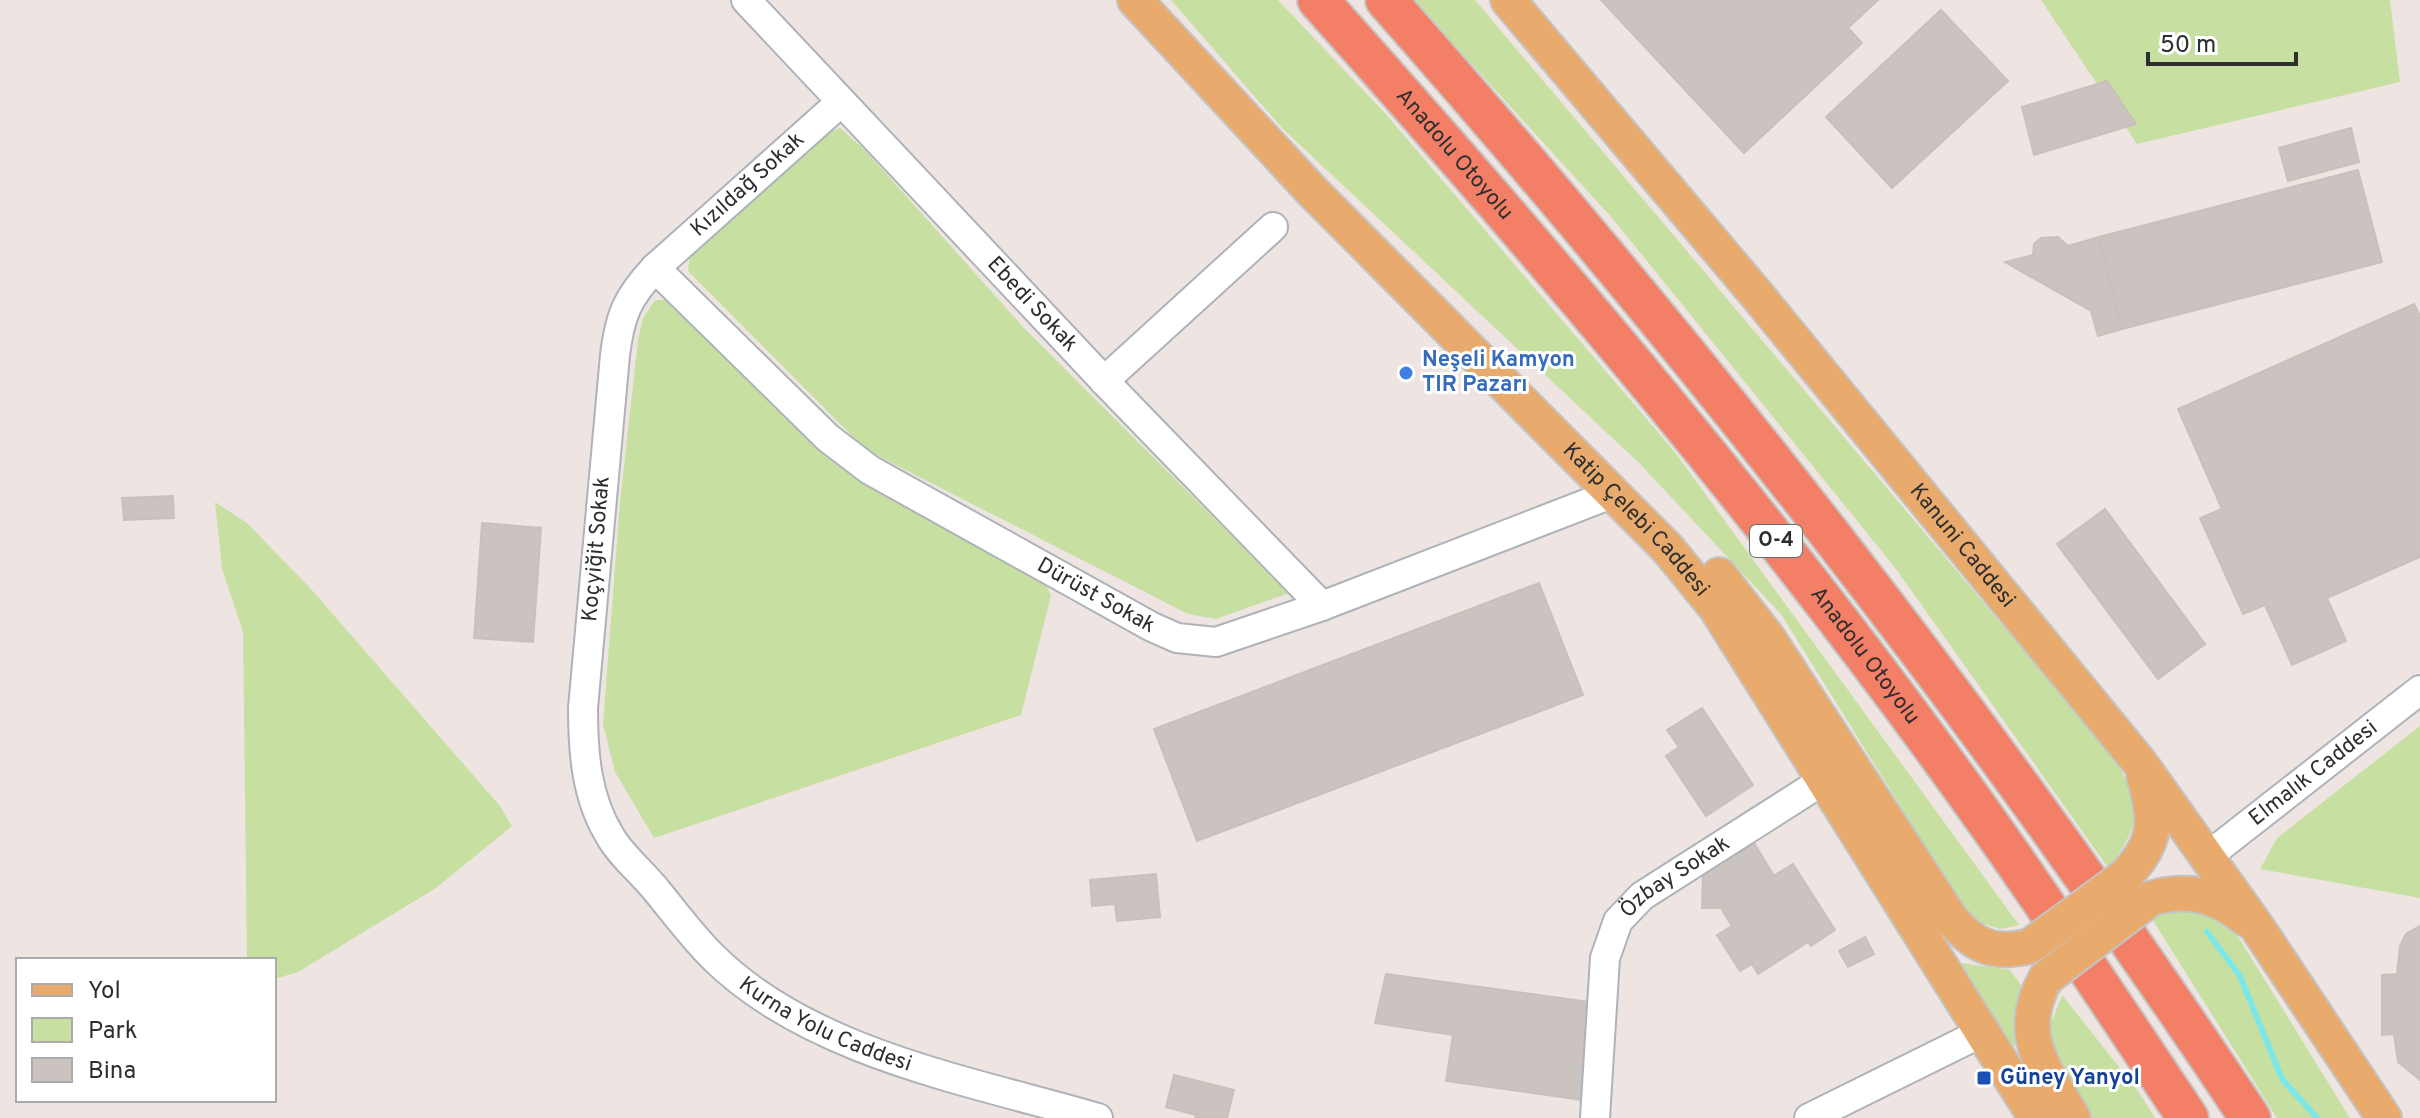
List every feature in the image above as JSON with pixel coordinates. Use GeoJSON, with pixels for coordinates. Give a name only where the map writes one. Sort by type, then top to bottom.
{"type":"FeatureCollection","features":[{"type":"Feature","properties":{"kind":"highway","name":"Anadolu Otoyolu"},"geometry":{"type":"LineString","coordinates":[[1318,0],[1505,210],[1641,372],[1804,577],[1987,822],[2188,1118]]}},
{"type":"Feature","properties":{"kind":"highway","name":"O-4"},"geometry":{"type":"LineString","coordinates":[[1386,0],[1538,172],[1661,319],[1862,570],[2030,797],[2250,1118]]}},
{"type":"Feature","properties":{"kind":"main road","name":"Katip Çelebi Caddesi"},"geometry":{"type":"LineString","coordinates":[[1135,0],[1312,191],[1668,549],[1716,608],[2036,1118]]}},
{"type":"Feature","properties":{"kind":"main road","name":"Kanuni Caddesi"},"geometry":{"type":"LineString","coordinates":[[1508,0],[1757,295],[2140,763],[2259,930],[2384,1118]]}},
{"type":"Feature","properties":{"kind":"main road"},"geometry":{"type":"LineString","coordinates":[[1312,191],[1576,425],[1689,536],[1768,638],[1860,784],[1966,937],[1982,948],[2006,952],[2030,946],[2124,877],[2150,844],[2151,801],[2140,763]]}},
{"type":"Feature","properties":{"kind":"main road"},"geometry":{"type":"LineString","coordinates":[[2073,1118],[2039,1058],[2032,1037],[2030,1017],[2034,1000],[2046,978],[2150,899],[2170,892],[2192,892],[2215,899],[2259,930]]}},
{"type":"Feature","properties":{"kind":"street","name":"Ebedi Sokak"},"geometry":{"type":"LineString","coordinates":[[746,0],[1104,381],[1322,606]]}},
{"type":"Feature","properties":{"kind":"street","name":"Kızıldağ Sokak"},"geometry":{"type":"LineString","coordinates":[[655,268],[841,102]]}},
{"type":"Feature","properties":{"kind":"street"},"geometry":{"type":"LineString","coordinates":[[1104,381],[1273,227]]}},
{"type":"Feature","properties":{"kind":"street","name":"Dürüst Sokak"},"geometry":{"type":"LineString","coordinates":[[655,268],[828,438],[854,459],[1152,627],[1187,641],[1216,642],[1322,606],[1614,493]]}},
{"type":"Feature","properties":{"kind":"street","name":"Koçyiğit Sokak"},"geometry":{"type":"LineString","coordinates":[[610,838],[585,765],[584,692],[618,329],[632,293],[655,268]]}},
{"type":"Feature","properties":{"kind":"street","name":"Elmalık Caddesi"},"geometry":{"type":"LineString","coordinates":[[2208,856],[2420,690]]}},
{"type":"Feature","properties":{"kind":"street","name":"Özbay Sokak"},"geometry":{"type":"LineString","coordinates":[[1595,1118],[1602,978],[1618,921],[1642,896],[1824,780]]}},
{"type":"Feature","properties":{"kind":"street","name":"Kurna Yolu Caddesi"},"geometry":{"type":"LineString","coordinates":[[610,838],[713,957],[798,1019],[866,1049],[1098,1118]]}},
{"type":"Feature","properties":{"kind":"street"},"geometry":{"type":"LineString","coordinates":[[1809,1118],[1981,1033]]}},
{"type":"Feature","properties":{"kind":"green space"},"geometry":{"type":"Polygon","coordinates":[[[1171,0],[1278,0],[1384,112],[1674,451],[2019,925],[2000,929],[1971,920],[1781,614],[1639,463],[1282,128],[1171,0]]]}},
{"type":"Feature","properties":{"kind":"green space"},"geometry":{"type":"Polygon","coordinates":[[[1413,0],[1475,0],[2118,762],[2131,794],[2134,817],[2128,839],[2109,869],[1896,569],[1613,219],[1413,0]]]}},
{"type":"Feature","properties":{"kind":"green space"},"geometry":{"type":"Polygon","coordinates":[[[2041,0],[2390,0],[2400,82],[2137,144],[2041,0]]]}},
{"type":"Feature","properties":{"kind":"green space"},"geometry":{"type":"Polygon","coordinates":[[[840,128],[865,150],[1024,328],[1289,593],[1216,619],[1188,614],[882,458],[862,446],[688,271],[691,249],[824,134],[840,128]]]}},
{"type":"Feature","properties":{"kind":"green space"},"geometry":{"type":"Polygon","coordinates":[[[655,300],[670,300],[866,486],[1043,577],[1051,596],[1021,715],[654,838],[615,772],[603,724],[620,502],[638,340],[643,318],[655,300]]]}},
{"type":"Feature","properties":{"kind":"green space"},"geometry":{"type":"Polygon","coordinates":[[[215,502],[247,523],[311,589],[500,806],[512,826],[436,888],[298,972],[276,978],[276,958],[247,958],[243,632],[222,569],[215,502]]]}},
{"type":"Feature","properties":{"kind":"green space"},"geometry":{"type":"Polygon","coordinates":[[[2420,726],[2420,898],[2260,869],[2277,838],[2420,726]]]}},
{"type":"Feature","properties":{"kind":"green space"},"geometry":{"type":"Polygon","coordinates":[[[2191,905],[2237,935],[2350,1118],[2277,1118],[2152,919],[2191,905]]]}},
{"type":"Feature","properties":{"kind":"green space"},"geometry":{"type":"Polygon","coordinates":[[[1961,963],[2010,970],[2023,988],[2014,1048],[1961,963]]]}},
{"type":"Feature","properties":{"kind":"green space"},"geometry":{"type":"Polygon","coordinates":[[[2062,995],[2138,1091],[2155,1118],[2091,1118],[2057,1061],[2050,1026],[2062,995]]]}},
{"type":"Feature","properties":{"kind":"building"},"geometry":{"type":"Polygon","coordinates":[[[1601,0],[1878,0],[1848,28],[1862,43],[1744,153],[1601,0]]]}},
{"type":"Feature","properties":{"kind":"building"},"geometry":{"type":"Polygon","coordinates":[[[1941,10],[2008,81],[1892,188],[1826,117],[1941,10]]]}},
{"type":"Feature","properties":{"kind":"building"},"geometry":{"type":"Polygon","coordinates":[[[2107,81],[2136,124],[2034,155],[2022,107],[2107,81]]]}},
{"type":"Feature","properties":{"kind":"building"},"geometry":{"type":"Polygon","coordinates":[[[2351,128],[2359,162],[2288,181],[2279,148],[2351,128]]]}},
{"type":"Feature","properties":{"kind":"building"},"geometry":{"type":"Polygon","coordinates":[[[2358,170],[2382,262],[2122,329],[2099,237],[2358,170]]]}},
{"type":"Feature","properties":{"kind":"building"},"geometry":{"type":"Polygon","coordinates":[[[2058,237],[2068,246],[2099,237],[2122,329],[2098,336],[2091,311],[2005,262],[2033,255],[2034,244],[2041,238],[2058,237]]]}},
{"type":"Feature","properties":{"kind":"building"},"geometry":{"type":"Polygon","coordinates":[[[2414,304],[2420,316],[2420,557],[2327,598],[2346,641],[2292,665],[2265,605],[2243,614],[2200,518],[2222,509],[2178,409],[2414,304]]]}},
{"type":"Feature","properties":{"kind":"building"},"geometry":{"type":"Polygon","coordinates":[[[173,496],[174,518],[124,520],[122,498],[173,496]]]}},
{"type":"Feature","properties":{"kind":"building"},"geometry":{"type":"Polygon","coordinates":[[[2105,509],[2205,644],[2158,679],[2057,544],[2105,509]]]}},
{"type":"Feature","properties":{"kind":"building"},"geometry":{"type":"Polygon","coordinates":[[[482,523],[541,528],[533,642],[474,638],[482,523]]]}},
{"type":"Feature","properties":{"kind":"building"},"geometry":{"type":"Polygon","coordinates":[[[1539,583],[1583,695],[1197,841],[1154,729],[1539,583]]]}},
{"type":"Feature","properties":{"kind":"building"},"geometry":{"type":"Polygon","coordinates":[[[1702,708],[1753,785],[1706,816],[1666,756],[1679,747],[1667,730],[1702,708]]]}},
{"type":"Feature","properties":{"kind":"building"},"geometry":{"type":"Polygon","coordinates":[[[1754,843],[1774,876],[1721,908],[1702,908],[1703,875],[1754,843]]]}},
{"type":"Feature","properties":{"kind":"building"},"geometry":{"type":"Polygon","coordinates":[[[1793,864],[1835,930],[1811,946],[1808,942],[1758,974],[1752,964],[1740,971],[1717,935],[1732,926],[1721,908],[1793,864]]]}},
{"type":"Feature","properties":{"kind":"building"},"geometry":{"type":"Polygon","coordinates":[[[1156,874],[1160,917],[1117,921],[1115,904],[1092,906],[1090,880],[1156,874]]]}},
{"type":"Feature","properties":{"kind":"building"},"geometry":{"type":"Polygon","coordinates":[[[2420,926],[2420,1080],[2398,1062],[2394,1034],[2382,1035],[2382,975],[2397,974],[2400,946],[2406,934],[2420,926]]]}},
{"type":"Feature","properties":{"kind":"building"},"geometry":{"type":"Polygon","coordinates":[[[1865,937],[1874,954],[1848,967],[1839,951],[1865,937]]]}},
{"type":"Feature","properties":{"kind":"building"},"geometry":{"type":"Polygon","coordinates":[[[1386,974],[1590,1002],[1583,1100],[1446,1081],[1453,1035],[1375,1023],[1386,974]]]}},
{"type":"Feature","properties":{"kind":"building"},"geometry":{"type":"Polygon","coordinates":[[[1174,1075],[1234,1090],[1227,1118],[1195,1118],[1196,1115],[1166,1107],[1174,1075]]]}},
{"type":"Feature","properties":{"kind":"waterway"},"geometry":{"type":"LineString","coordinates":[[2207,932],[2240,976],[2282,1079],[2317,1118]]}},
{"type":"Feature","properties":{"kind":"place","name":"Neşeli Kamyon TIR Pazarı"},"geometry":{"type":"Point","coordinates":[1406,373]}},
{"type":"Feature","properties":{"kind":"place","name":"Güney Yanyol"},"geometry":{"type":"Point","coordinates":[1984,1078]}}]}
